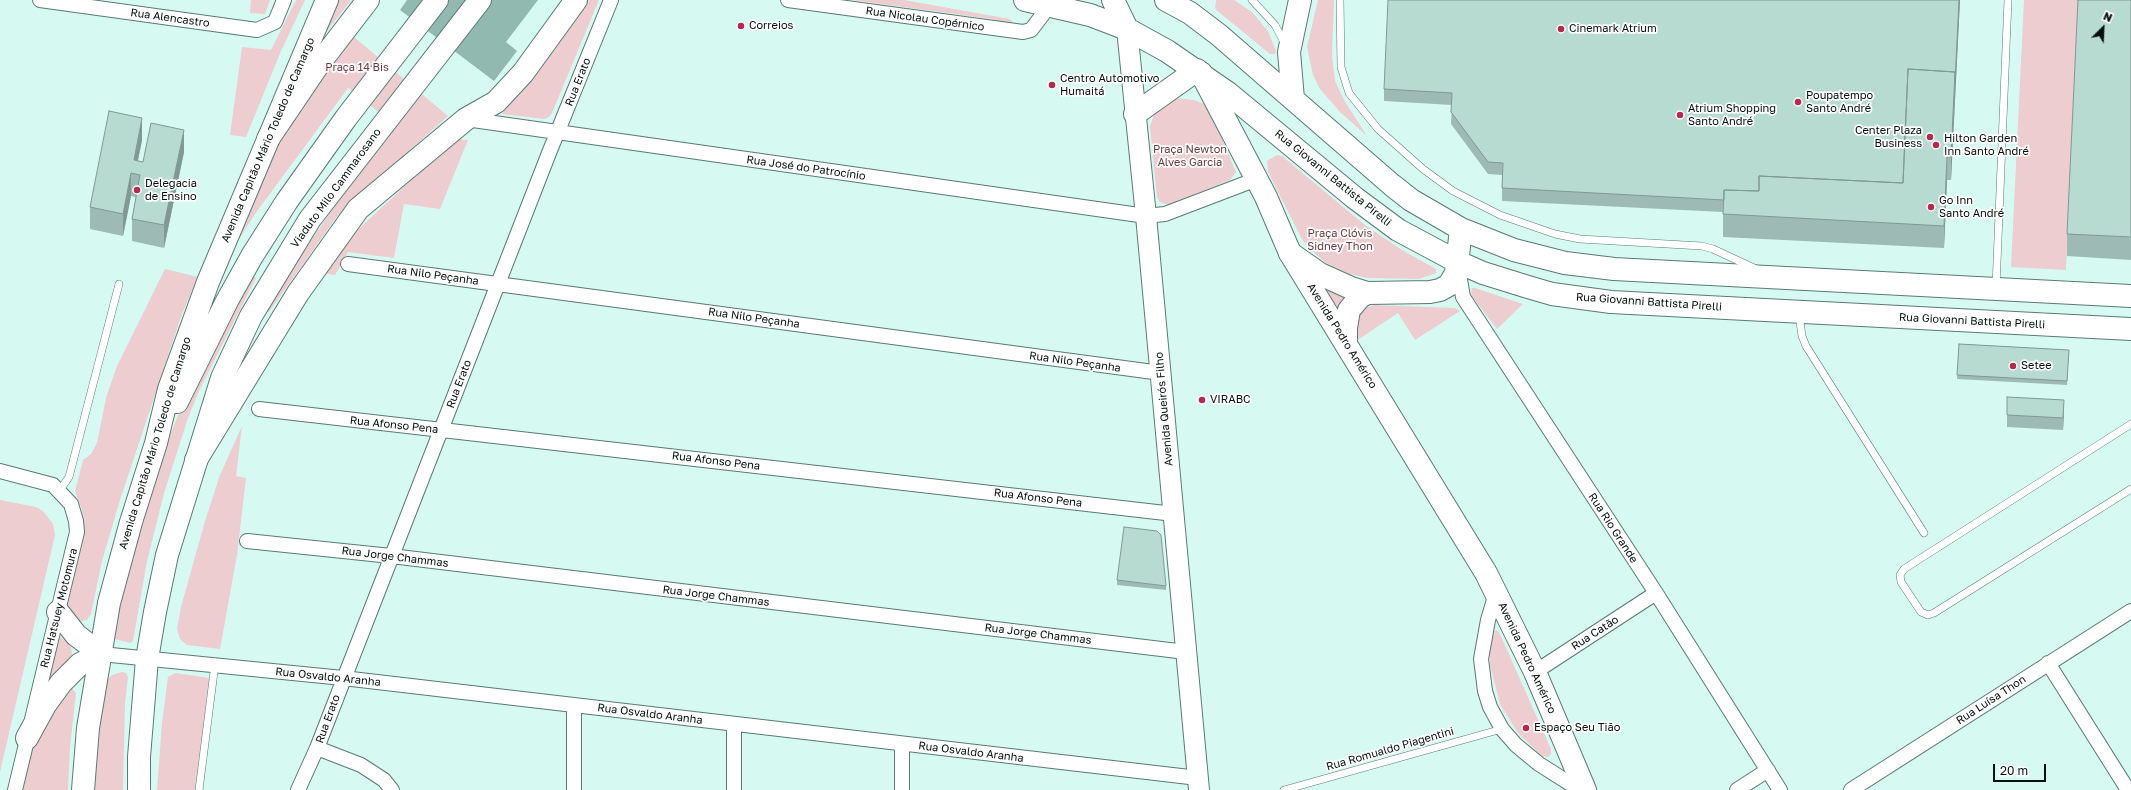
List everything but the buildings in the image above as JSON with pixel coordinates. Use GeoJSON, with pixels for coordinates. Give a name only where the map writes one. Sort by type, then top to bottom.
{"type":"FeatureCollection","features":[{"type":"Feature","properties":{"kind":"main road","name":"Avenida Capitão Mário Toledo de Camargo"},"geometry":{"type":"LineString","coordinates":[[84,790],[88,728],[109,603],[121,556],[156,443],[169,389],[193,320],[327,0]]}},
{"type":"Feature","properties":{"kind":"main road"},"geometry":{"type":"LineString","coordinates":[[268,139],[318,65],[368,0]]}},
{"type":"Feature","properties":{"kind":"main road"},"geometry":{"type":"LineString","coordinates":[[156,443],[227,301],[252,256],[287,201],[346,118],[437,0]]}},
{"type":"Feature","properties":{"kind":"main road","name":"Viaduto Milo Cammarosano"},"geometry":{"type":"LineString","coordinates":[[196,460],[222,378],[251,316],[310,219],[370,139],[480,0]]}},
{"type":"Feature","properties":{"kind":"main road"},"geometry":{"type":"LineString","coordinates":[[139,790],[139,757],[147,659],[167,555],[196,460],[298,293],[358,210],[466,120],[496,102],[510,88],[576,0]]}},
{"type":"Feature","properties":{"kind":"main road","name":"Rua Giovanni Battista Pirelli"},"geometry":{"type":"LineString","coordinates":[[1025,0],[1050,4],[1090,15],[1127,29],[1167,51],[1228,93],[1375,214],[1418,242],[1458,262],[1484,273],[1528,287],[1552,294],[1611,302],[2131,329]]}},
{"type":"Feature","properties":{"kind":"main road"},"geometry":{"type":"LineString","coordinates":[[1113,0],[1127,29]]}},
{"type":"Feature","properties":{"kind":"main road"},"geometry":{"type":"LineString","coordinates":[[1166,0],[1190,14],[1219,35],[1392,185],[1427,211],[1461,229],[1514,250],[1578,265],[1614,269],[2131,296]]}},
{"type":"Feature","properties":{"kind":"main road"},"geometry":{"type":"LineString","coordinates":[[1293,99],[1289,52],[1300,0]]}},
{"type":"Feature","properties":{"kind":"main road","name":"Avenida Queirós Filho"},"geometry":{"type":"LineString","coordinates":[[1127,29],[1161,373],[1198,784]]}},
{"type":"Feature","properties":{"kind":"main road"},"geometry":{"type":"LineString","coordinates":[[1136,114],[1199,72]]}},
{"type":"Feature","properties":{"kind":"main road","name":"Avenida Pedro Américo"},"geometry":{"type":"LineString","coordinates":[[1199,72],[1257,179],[1290,253],[1473,550],[1535,672],[1585,790]]}},
{"type":"Feature","properties":{"kind":"main road"},"geometry":{"type":"LineString","coordinates":[[1290,253],[1320,274],[1346,286],[1367,293],[1440,290],[1449,285],[1453,278],[1458,262],[1461,229]]}},
{"type":"Feature","properties":{"kind":"main road"},"geometry":{"type":"LineString","coordinates":[[1346,344],[1346,328],[1349,310],[1360,297],[1367,293]]}},
{"type":"Feature","properties":{"kind":"main road"},"geometry":{"type":"LineString","coordinates":[[27,738],[45,705],[61,683],[80,664],[101,654],[76,635],[58,612]]}},
{"type":"Feature","properties":{"kind":"street","name":"Rua Alencastro"},"geometry":{"type":"LineString","coordinates":[[40,0],[257,30],[275,22],[284,0]]}},
{"type":"Feature","properties":{"kind":"street","name":"Rua Erato"},"geometry":{"type":"LineString","coordinates":[[298,790],[317,748],[343,678],[611,0]]}},
{"type":"Feature","properties":{"kind":"street","name":"Rua Nicolau Copérnico"},"geometry":{"type":"LineString","coordinates":[[788,0],[1023,32],[1031,30],[1050,4]]}},
{"type":"Feature","properties":{"kind":"street","name":"Rua José do Patrocínio"},"geometry":{"type":"LineString","coordinates":[[466,120],[1146,216]]}},
{"type":"Feature","properties":{"kind":"street"},"geometry":{"type":"LineString","coordinates":[[1146,216],[1165,214],[1257,179]]}},
{"type":"Feature","properties":{"kind":"street","name":"Rua Rio Grande"},"geometry":{"type":"LineString","coordinates":[[1458,262],[1463,297],[1656,593],[1780,790]]}},
{"type":"Feature","properties":{"kind":"street","name":"Rua Nilo Peçanha"},"geometry":{"type":"LineString","coordinates":[[348,264],[1161,373]]}},
{"type":"Feature","properties":{"kind":"street","name":"Rua Afonso Pena"},"geometry":{"type":"LineString","coordinates":[[259,410],[1174,514]]}},
{"type":"Feature","properties":{"kind":"street","name":"Rua Hatsuey Motomura"},"geometry":{"type":"LineString","coordinates":[[0,471],[54,485],[71,504],[77,532],[15,790]]}},
{"type":"Feature","properties":{"kind":"street","name":"Rua Jorge Chammas"},"geometry":{"type":"LineString","coordinates":[[247,541],[391,556],[1186,652]]}},
{"type":"Feature","properties":{"kind":"street","name":"Avenida Pedro Américo"},"geometry":{"type":"LineString","coordinates":[[1496,593],[1488,620],[1481,659],[1485,691],[1490,707],[1502,729],[1516,745],[1539,764],[1580,790]]}},
{"type":"Feature","properties":{"kind":"street","name":"Rua Catão"},"geometry":{"type":"LineString","coordinates":[[1535,672],[1656,593]]}},
{"type":"Feature","properties":{"kind":"street","name":"Rua Luísa Thon"},"geometry":{"type":"LineString","coordinates":[[1851,790],[2131,611]]}},
{"type":"Feature","properties":{"kind":"street","name":"Rua Osvaldo Aranha"},"geometry":{"type":"LineString","coordinates":[[101,654],[215,664],[574,705],[902,744],[1198,784]]}},
{"type":"Feature","properties":{"kind":"street"},"geometry":{"type":"LineString","coordinates":[[2048,664],[2127,788]]}},
{"type":"Feature","properties":{"kind":"street"},"geometry":{"type":"LineString","coordinates":[[574,705],[574,790]]}},
{"type":"Feature","properties":{"kind":"street"},"geometry":{"type":"LineString","coordinates":[[734,724],[734,790]]}},
{"type":"Feature","properties":{"kind":"street"},"geometry":{"type":"LineString","coordinates":[[902,744],[902,790]]}},
{"type":"Feature","properties":{"kind":"street"},"geometry":{"type":"LineString","coordinates":[[317,748],[361,765],[384,780],[392,790]]}},
{"type":"Feature","properties":{"kind":"street"},"geometry":{"type":"LineString","coordinates":[[1737,790],[1768,770]]}},
{"type":"Feature","properties":{"kind":"lane"},"geometry":{"type":"LineString","coordinates":[[1252,0],[1275,25],[1289,52]]}},
{"type":"Feature","properties":{"kind":"lane"},"geometry":{"type":"LineString","coordinates":[[1995,288],[2008,0]]}},
{"type":"Feature","properties":{"kind":"lane"},"geometry":{"type":"LineString","coordinates":[[1341,1],[1341,67],[1349,93],[1378,129],[1423,169],[1453,191],[1487,209],[1555,234],[1580,239],[1702,246],[1775,277]]}},
{"type":"Feature","properties":{"kind":"lane"},"geometry":{"type":"LineString","coordinates":[[60,490],[69,477],[118,284]]}},
{"type":"Feature","properties":{"kind":"lane"},"geometry":{"type":"LineString","coordinates":[[1799,312],[1802,336],[1806,346],[1924,533]]}},
{"type":"Feature","properties":{"kind":"lane"},"geometry":{"type":"LineString","coordinates":[[2131,424],[1904,569],[1900,575],[1901,582],[1921,612],[1928,615],[1934,613],[2131,489]]}},
{"type":"Feature","properties":{"kind":"lane"},"geometry":{"type":"LineString","coordinates":[[199,790],[215,664]]}},
{"type":"Feature","properties":{"kind":"lane","name":"Rua Romualdo Piagentini"},"geometry":{"type":"LineString","coordinates":[[1284,790],[1502,729]]}},
{"type":"Feature","properties":{"kind":"green space"},"geometry":{"type":"Polygon","coordinates":[[[251,0],[270,0],[265,14],[250,13],[251,0]]]}},
{"type":"Feature","properties":{"kind":"green space"},"geometry":{"type":"Polygon","coordinates":[[[296,0],[305,0],[281,51],[246,137],[230,135],[242,47],[271,50],[296,0]]]}},
{"type":"Feature","properties":{"kind":"green space","name":"Praça 14 Bis"},"geometry":{"type":"Polygon","coordinates":[[[335,0],[351,0],[324,35],[335,0]]]}},
{"type":"Feature","properties":{"kind":"green space"},"geometry":{"type":"Polygon","coordinates":[[[588,0],[599,0],[549,117],[544,119],[502,114],[588,0]]]}},
{"type":"Feature","properties":{"kind":"green space"},"geometry":{"type":"Polygon","coordinates":[[[852,0],[904,0],[1010,19],[1017,27],[996,23],[992,19],[852,0]]]}},
{"type":"Feature","properties":{"kind":"green space"},"geometry":{"type":"Polygon","coordinates":[[[1216,0],[1234,0],[1252,12],[1268,31],[1276,51],[1275,54],[1270,54],[1215,9],[1216,0]]]}},
{"type":"Feature","properties":{"kind":"green space"},"geometry":{"type":"Polygon","coordinates":[[[1318,0],[1334,0],[1332,56],[1335,81],[1344,100],[1367,136],[1340,112],[1320,89],[1313,75],[1307,47],[1318,0]]]}},
{"type":"Feature","properties":{"kind":"green space"},"geometry":{"type":"Polygon","coordinates":[[[2024,0],[2079,0],[2066,270],[2011,267],[2024,0]]]}},
{"type":"Feature","properties":{"kind":"green space","name":"Praça 14 Bis"},"geometry":{"type":"Polygon","coordinates":[[[354,37],[448,116],[350,203],[335,219],[269,312],[269,305],[283,281],[337,203],[396,126],[348,88],[255,214],[229,255],[282,132],[297,109],[354,37]]]}},
{"type":"Feature","properties":{"kind":"green space","name":"Praça Newton Alves Garcia"},"geometry":{"type":"Polygon","coordinates":[[[1175,98],[1194,100],[1204,104],[1210,111],[1236,172],[1230,180],[1168,205],[1160,202],[1157,198],[1150,126],[1155,112],[1175,98]]]}},
{"type":"Feature","properties":{"kind":"green space"},"geometry":{"type":"Polygon","coordinates":[[[456,139],[468,140],[440,209],[404,204],[394,258],[348,252],[335,275],[322,273],[353,234],[456,139]]]}},
{"type":"Feature","properties":{"kind":"green space","name":"Praça Clóvis Sidney Thon"},"geometry":{"type":"Polygon","coordinates":[[[1277,155],[1282,156],[1365,225],[1402,250],[1436,269],[1436,273],[1419,279],[1368,278],[1349,274],[1326,263],[1303,241],[1268,172],[1267,161],[1277,155]]]}},
{"type":"Feature","properties":{"kind":"green space"},"geometry":{"type":"Polygon","coordinates":[[[165,269],[198,277],[182,314],[120,500],[102,561],[91,614],[87,620],[78,622],[69,611],[67,600],[83,529],[82,510],[75,491],[83,460],[91,454],[97,443],[106,398],[117,366],[165,269]]]}},
{"type":"Feature","properties":{"kind":"green space"},"geometry":{"type":"Polygon","coordinates":[[[248,274],[256,278],[199,391],[188,418],[164,493],[147,561],[133,641],[130,643],[115,639],[114,630],[130,558],[168,440],[185,399],[248,274]]]}},
{"type":"Feature","properties":{"kind":"green space"},"geometry":{"type":"Polygon","coordinates":[[[1322,288],[1347,295],[1338,311],[1322,288]]]}},
{"type":"Feature","properties":{"kind":"green space"},"geometry":{"type":"Polygon","coordinates":[[[1472,288],[1523,304],[1497,329],[1471,295],[1472,288]]]}},
{"type":"Feature","properties":{"kind":"green space"},"geometry":{"type":"Polygon","coordinates":[[[1374,305],[1455,308],[1460,311],[1415,340],[1398,313],[1356,341],[1353,320],[1365,308],[1374,305]]]}},
{"type":"Feature","properties":{"kind":"green space"},"geometry":{"type":"Polygon","coordinates":[[[242,426],[236,476],[246,478],[237,555],[220,649],[187,645],[180,639],[177,629],[181,607],[205,521],[220,475],[242,426]]]}},
{"type":"Feature","properties":{"kind":"green space"},"geometry":{"type":"Polygon","coordinates":[[[0,500],[36,507],[43,511],[53,524],[55,535],[0,772],[0,500]]]}},
{"type":"Feature","properties":{"kind":"green space"},"geometry":{"type":"Polygon","coordinates":[[[1497,630],[1551,749],[1551,754],[1548,757],[1542,756],[1518,733],[1500,704],[1490,665],[1490,643],[1493,632],[1497,630]]]}},
{"type":"Feature","properties":{"kind":"green space"},"geometry":{"type":"Polygon","coordinates":[[[58,635],[71,646],[72,654],[51,683],[48,684],[58,635]]]}},
{"type":"Feature","properties":{"kind":"green space"},"geometry":{"type":"Polygon","coordinates":[[[122,672],[126,673],[128,677],[125,703],[123,790],[94,790],[99,728],[107,680],[112,675],[122,672]]]}},
{"type":"Feature","properties":{"kind":"green space"},"geometry":{"type":"Polygon","coordinates":[[[175,673],[217,679],[202,790],[157,790],[162,723],[168,677],[175,673]]]}},
{"type":"Feature","properties":{"kind":"green space"},"geometry":{"type":"Polygon","coordinates":[[[72,688],[76,693],[70,747],[68,790],[22,790],[35,738],[66,689],[72,688]]]}},
{"type":"Feature","properties":{"kind":"shaded area"},"geometry":{"type":"Polygon","coordinates":[[[407,0],[538,0],[506,42],[517,51],[494,81],[400,10],[407,0]]]}},
{"type":"Feature","properties":{"kind":"place","name":"Correios"},"geometry":{"type":"Point","coordinates":[741,26]}},
{"type":"Feature","properties":{"kind":"place","name":"Cinemark Atrium"},"geometry":{"type":"Point","coordinates":[1561,29]}},
{"type":"Feature","properties":{"kind":"place","name":"Centro Automotivo Humaitá"},"geometry":{"type":"Point","coordinates":[1052,85]}},
{"type":"Feature","properties":{"kind":"place","name":"Poupatempo Santo André"},"geometry":{"type":"Point","coordinates":[1798,102]}},
{"type":"Feature","properties":{"kind":"place","name":"Atrium Shopping Santo André"},"geometry":{"type":"Point","coordinates":[1680,115]}},
{"type":"Feature","properties":{"kind":"place","name":"Center Plaza Business"},"geometry":{"type":"Point","coordinates":[1930,137]}},
{"type":"Feature","properties":{"kind":"place","name":"Hilton Garden Inn Santo André"},"geometry":{"type":"Point","coordinates":[1936,145]}},
{"type":"Feature","properties":{"kind":"place","name":"Delegacia de Ensino"},"geometry":{"type":"Point","coordinates":[137,190]}},
{"type":"Feature","properties":{"kind":"place","name":"Go Inn Santo André"},"geometry":{"type":"Point","coordinates":[1931,207]}},
{"type":"Feature","properties":{"kind":"place","name":"Setee"},"geometry":{"type":"Point","coordinates":[2013,366]}},
{"type":"Feature","properties":{"kind":"place","name":"VIRABC"},"geometry":{"type":"Point","coordinates":[1202,400]}},
{"type":"Feature","properties":{"kind":"place","name":"Espaço Seu Tião"},"geometry":{"type":"Point","coordinates":[1526,728]}}]}
